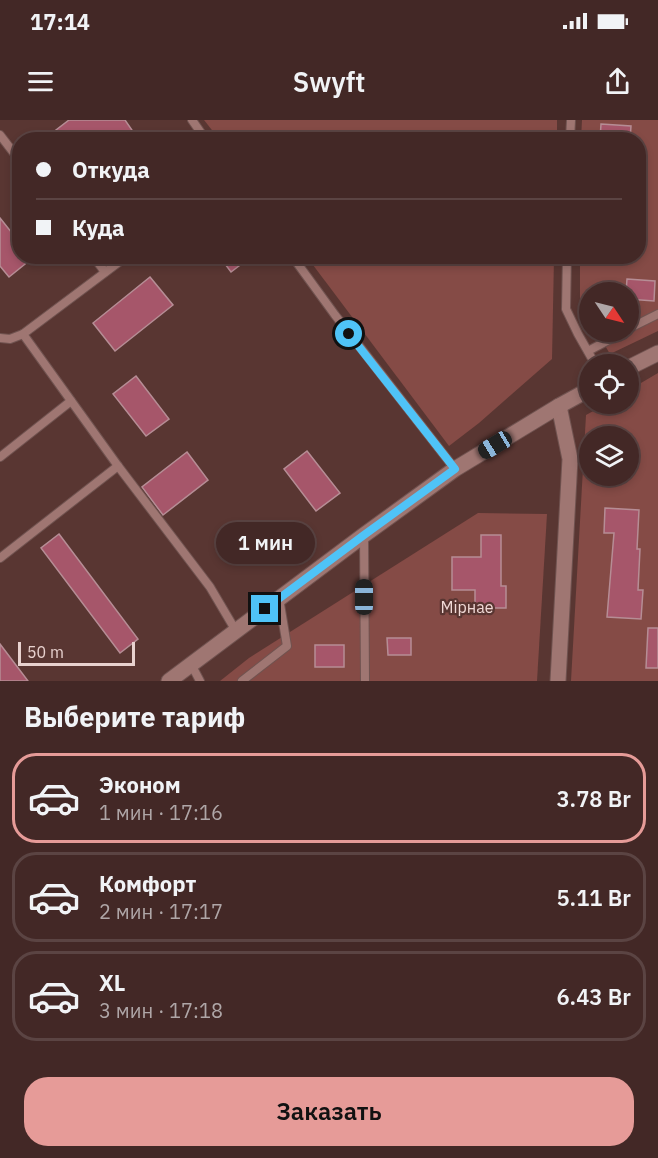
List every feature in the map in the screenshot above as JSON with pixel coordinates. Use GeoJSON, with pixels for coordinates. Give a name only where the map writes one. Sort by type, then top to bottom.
{"type":"FeatureCollection","features":[{"type":"Feature","properties":{"kind":"street"},"geometry":{"type":"LineString","coordinates":[[639,362],[658,353]]}},
{"type":"Feature","properties":{"kind":"street"},"geometry":{"type":"LineString","coordinates":[[169,681],[455,469],[579,395]]}},
{"type":"Feature","properties":{"kind":"street"},"geometry":{"type":"LineString","coordinates":[[558,681],[570,459],[559,406]]}},
{"type":"Feature","properties":{"kind":"lane"},"geometry":{"type":"LineString","coordinates":[[0,135],[12,151]]}},
{"type":"Feature","properties":{"kind":"lane"},"geometry":{"type":"LineString","coordinates":[[99,264],[105,272]]}},
{"type":"Feature","properties":{"kind":"lane"},"geometry":{"type":"LineString","coordinates":[[0,338],[10,339],[23,334],[116,264]]}},
{"type":"Feature","properties":{"kind":"lane"},"geometry":{"type":"LineString","coordinates":[[298,264],[455,469]]}},
{"type":"Feature","properties":{"kind":"lane"},"geometry":{"type":"LineString","coordinates":[[567,264],[566,309],[590,354]]}},
{"type":"Feature","properties":{"kind":"lane"},"geometry":{"type":"LineString","coordinates":[[639,324],[658,314]]}},
{"type":"Feature","properties":{"kind":"lane"},"geometry":{"type":"LineString","coordinates":[[23,334],[118,466],[210,587],[236,631]]}},
{"type":"Feature","properties":{"kind":"lane"},"geometry":{"type":"LineString","coordinates":[[588,351],[605,342]]}},
{"type":"Feature","properties":{"kind":"lane"},"geometry":{"type":"LineString","coordinates":[[0,457],[71,401]]}},
{"type":"Feature","properties":{"kind":"lane"},"geometry":{"type":"LineString","coordinates":[[0,558],[118,466]]}},
{"type":"Feature","properties":{"kind":"lane"},"geometry":{"type":"LineString","coordinates":[[364,535],[365,681]]}},
{"type":"Feature","properties":{"kind":"lane"},"geometry":{"type":"LineString","coordinates":[[242,681],[287,646],[279,598]]}},
{"type":"Feature","properties":{"kind":"lane"},"geometry":{"type":"LineString","coordinates":[[191,664],[200,681]]}},
{"type":"Feature","properties":{"kind":"green space"},"geometry":{"type":"Polygon","coordinates":[[[204,120],[557,120],[557,132],[213,132],[204,120]]]}},
{"type":"Feature","properties":{"kind":"green space"},"geometry":{"type":"Polygon","coordinates":[[[582,120],[658,120],[658,331],[639,340],[639,282],[580,282],[580,264],[646,264],[646,132],[581,132],[582,120]]]}},
{"type":"Feature","properties":{"kind":"green space"},"geometry":{"type":"Polygon","coordinates":[[[312,264],[554,264],[552,359],[449,446],[312,264]]]}},
{"type":"Feature","properties":{"kind":"green space"},"geometry":{"type":"Polygon","coordinates":[[[603,342],[635,342],[610,354],[603,342]]]}},
{"type":"Feature","properties":{"kind":"green space"},"geometry":{"type":"Polygon","coordinates":[[[658,373],[658,681],[571,681],[582,486],[639,486],[639,426],[585,426],[586,415],[639,414],[639,384],[658,373]]]}},
{"type":"Feature","properties":{"kind":"green space","name":"Мірнае"},"geometry":{"type":"Polygon","coordinates":[[[478,513],[547,514],[537,681],[220,681],[249,658],[478,513]]]}},
{"type":"Feature","properties":{"kind":"building"},"geometry":{"type":"Polygon","coordinates":[[[69,120],[125,120],[133,132],[53,132],[69,120]]]}},
{"type":"Feature","properties":{"kind":"building"},"geometry":{"type":"Polygon","coordinates":[[[601,124],[631,126],[631,132],[600,132],[601,124]]]}},
{"type":"Feature","properties":{"kind":"building"},"geometry":{"type":"Polygon","coordinates":[[[0,218],[12,233],[12,264],[25,264],[9,277],[0,266],[0,218]]]}},
{"type":"Feature","properties":{"kind":"building"},"geometry":{"type":"Polygon","coordinates":[[[225,264],[242,264],[231,272],[225,264]]]}},
{"type":"Feature","properties":{"kind":"building"},"geometry":{"type":"Polygon","coordinates":[[[150,277],[173,305],[115,351],[93,323],[150,277]]]}},
{"type":"Feature","properties":{"kind":"building"},"geometry":{"type":"Polygon","coordinates":[[[627,279],[655,281],[654,301],[639,300],[639,282],[627,282],[627,279]]]}},
{"type":"Feature","properties":{"kind":"building"},"geometry":{"type":"Polygon","coordinates":[[[136,376],[169,419],[146,436],[113,394],[136,376]]]}},
{"type":"Feature","properties":{"kind":"building"},"geometry":{"type":"Polygon","coordinates":[[[307,451],[340,493],[316,511],[284,469],[307,451]]]}},
{"type":"Feature","properties":{"kind":"building"},"geometry":{"type":"Polygon","coordinates":[[[187,452],[208,480],[163,515],[142,487],[187,452]]]}},
{"type":"Feature","properties":{"kind":"building"},"geometry":{"type":"Polygon","coordinates":[[[605,508],[639,510],[637,549],[640,549],[638,590],[643,590],[641,619],[607,617],[614,533],[604,533],[605,508]]]}},
{"type":"Feature","properties":{"kind":"building"},"geometry":{"type":"Polygon","coordinates":[[[59,534],[138,639],[120,653],[41,548],[59,534]]]}},
{"type":"Feature","properties":{"kind":"building"},"geometry":{"type":"Polygon","coordinates":[[[481,535],[501,535],[501,586],[506,586],[506,608],[475,608],[475,590],[452,590],[452,557],[481,557],[481,535]]]}},
{"type":"Feature","properties":{"kind":"building"},"geometry":{"type":"Polygon","coordinates":[[[648,628],[658,628],[658,668],[646,668],[648,628]]]}},
{"type":"Feature","properties":{"kind":"building"},"geometry":{"type":"Polygon","coordinates":[[[387,638],[411,638],[411,655],[388,655],[387,638]]]}},
{"type":"Feature","properties":{"kind":"building"},"geometry":{"type":"Polygon","coordinates":[[[0,644],[28,681],[0,681],[0,644]]]}},
{"type":"Feature","properties":{"kind":"building"},"geometry":{"type":"Polygon","coordinates":[[[315,645],[344,645],[344,667],[315,667],[315,645]]]}},
{"type":"Feature","properties":{"kind":"route"},"geometry":{"type":"LineString","coordinates":[[265,609],[455,469],[349,334]]}}]}
